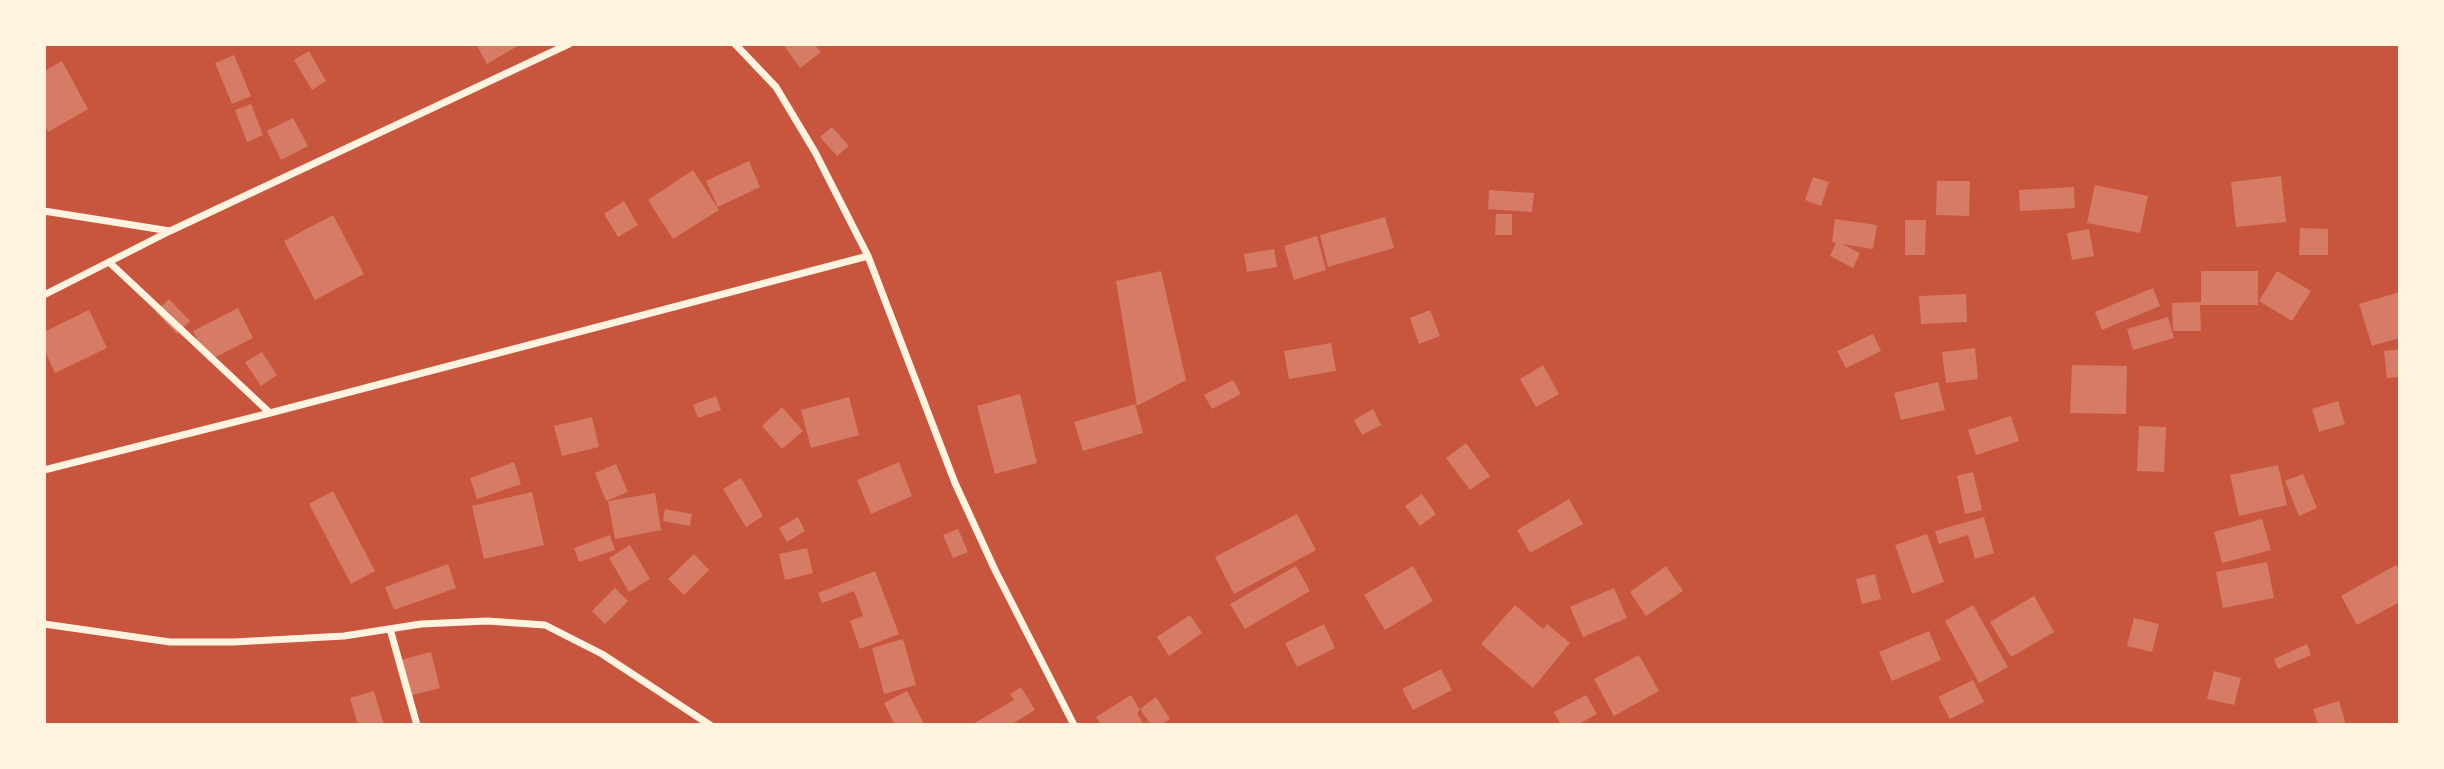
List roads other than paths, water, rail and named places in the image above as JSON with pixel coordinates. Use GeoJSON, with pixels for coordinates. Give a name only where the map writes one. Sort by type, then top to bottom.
{"type":"FeatureCollection","features":[{"type":"Feature","properties":{"kind":"street"},"geometry":{"type":"LineString","coordinates":[[44,295],[170,231],[569,44]]}},
{"type":"Feature","properties":{"kind":"street"},"geometry":{"type":"LineString","coordinates":[[735,44],[776,87],[815,152],[868,256],[955,482],[995,570],[1074,725]]}},
{"type":"Feature","properties":{"kind":"street"},"geometry":{"type":"LineString","coordinates":[[44,211],[170,231]]}},
{"type":"Feature","properties":{"kind":"street"},"geometry":{"type":"LineString","coordinates":[[44,470],[270,414],[868,256]]}},
{"type":"Feature","properties":{"kind":"street"},"geometry":{"type":"LineString","coordinates":[[109,262],[270,414]]}},
{"type":"Feature","properties":{"kind":"street"},"geometry":{"type":"LineString","coordinates":[[44,624],[170,642],[234,642],[344,636],[421,624],[487,621],[545,625],[602,654],[710,725]]}},
{"type":"Feature","properties":{"kind":"street"},"geometry":{"type":"LineString","coordinates":[[390,629],[417,725]]}}]}
